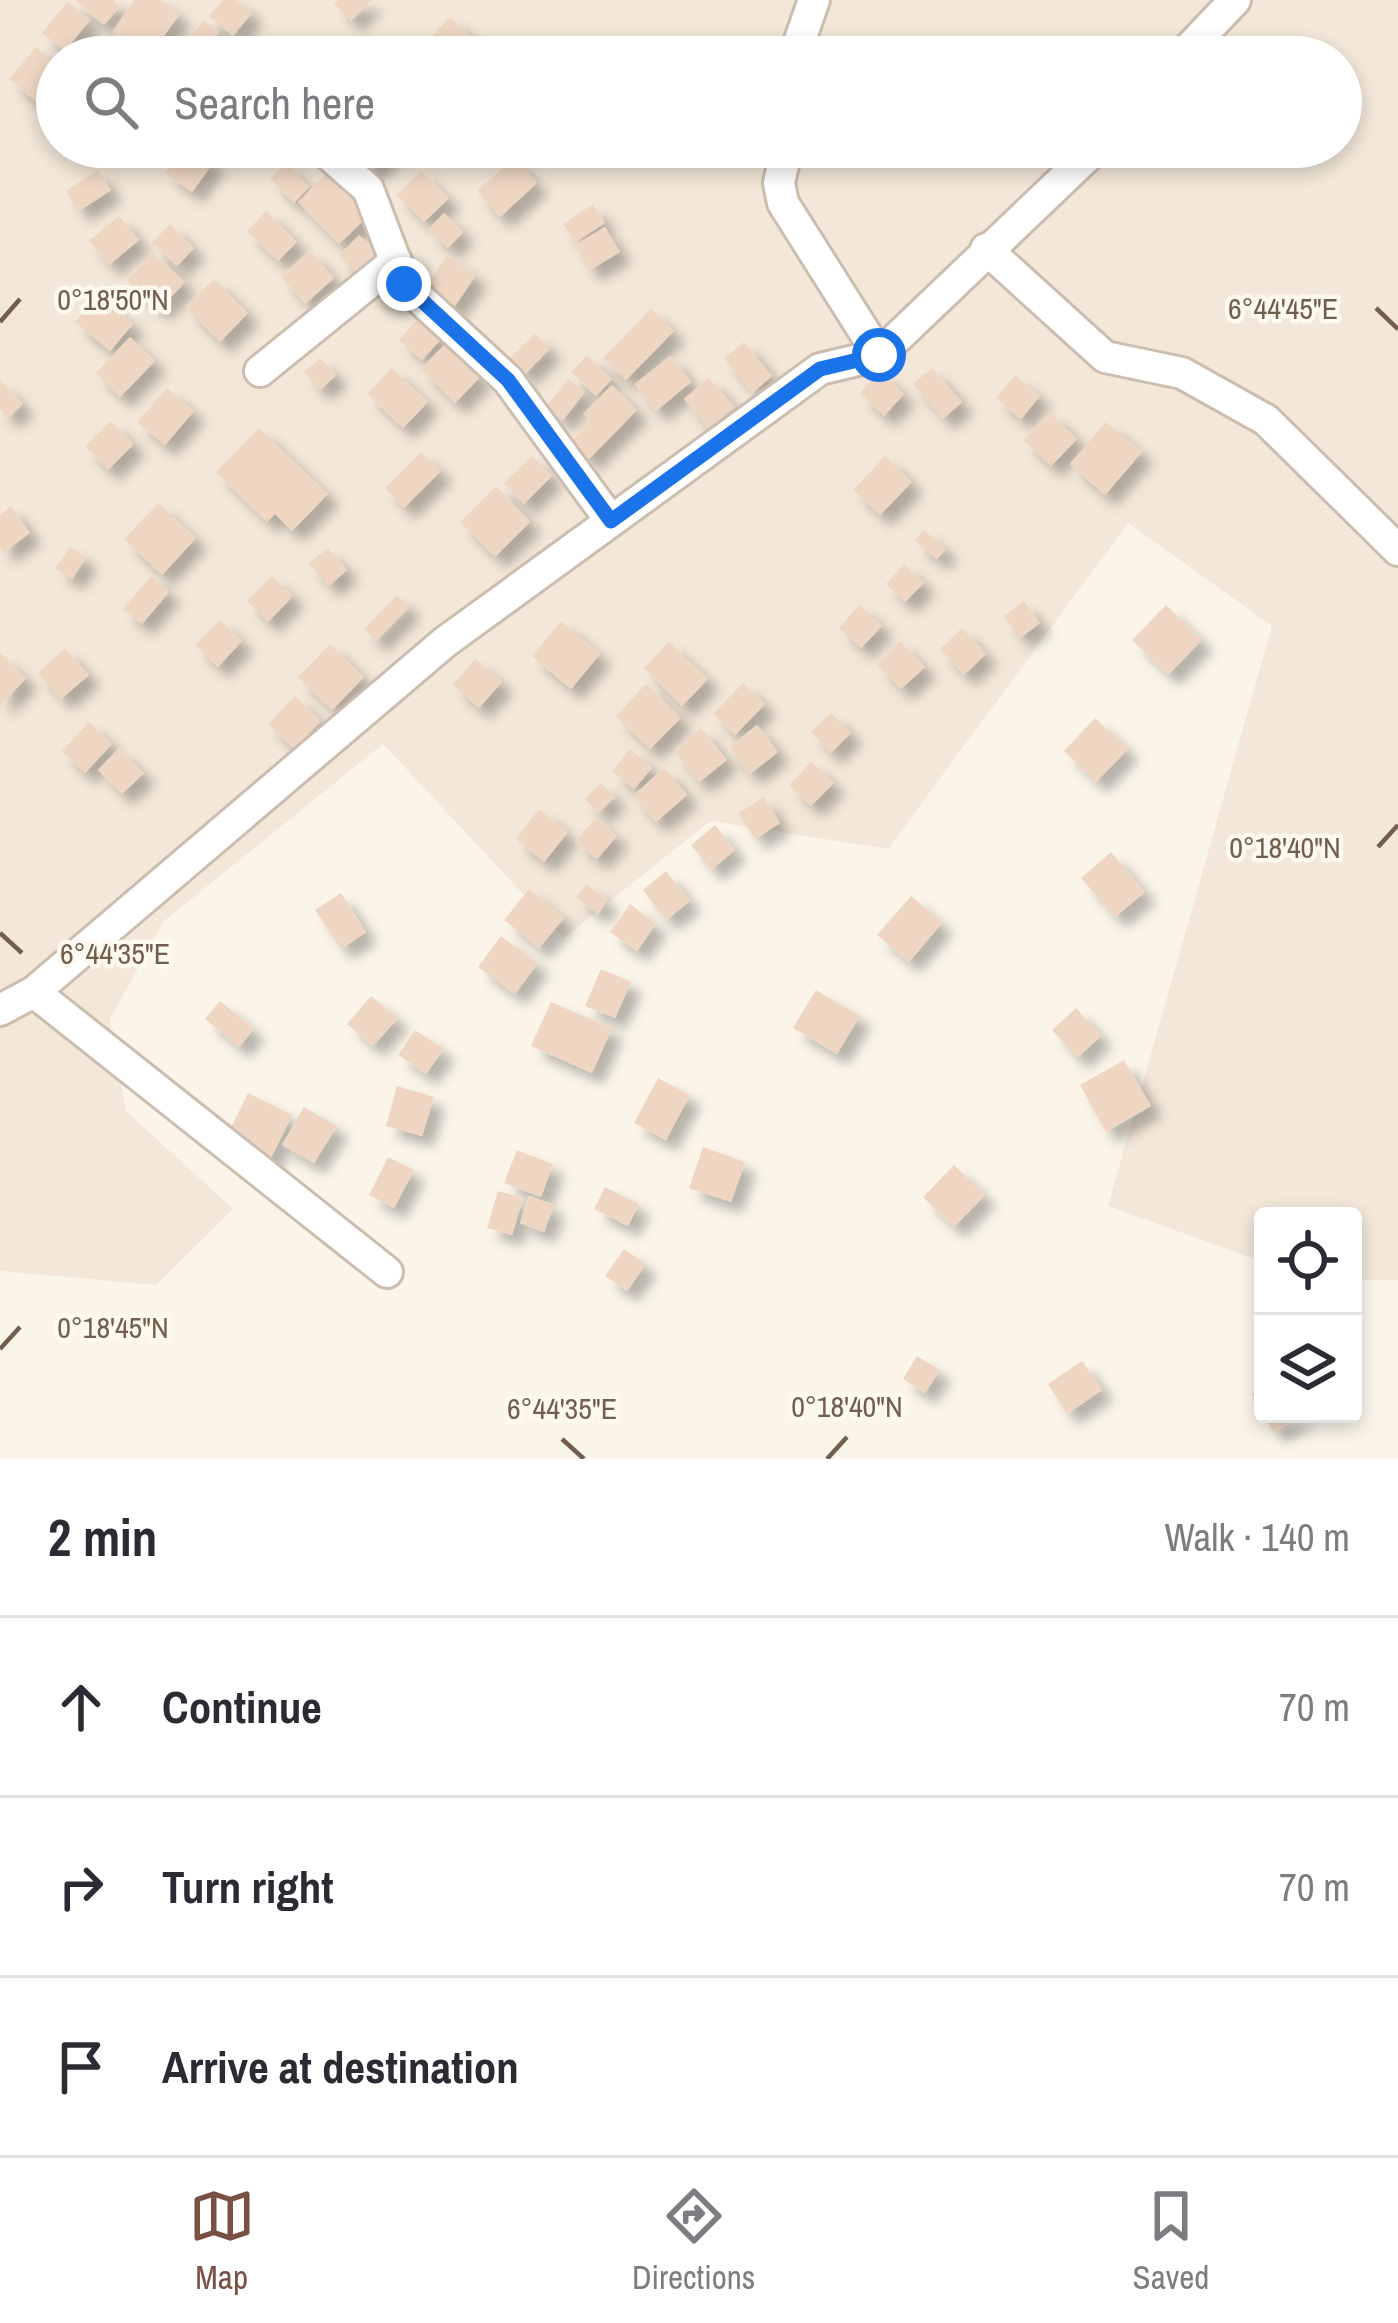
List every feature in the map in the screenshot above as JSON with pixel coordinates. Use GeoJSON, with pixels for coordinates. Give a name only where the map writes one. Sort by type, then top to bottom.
{"type":"FeatureCollection","features":[{"type":"Feature","properties":{"kind":"street"},"geometry":{"type":"LineString","coordinates":[[801,36],[814,0]]}},
{"type":"Feature","properties":{"kind":"street"},"geometry":{"type":"LineString","coordinates":[[1201,36],[1234,0]]}},
{"type":"Feature","properties":{"kind":"street"},"geometry":{"type":"LineString","coordinates":[[344,168],[368,189],[404,284],[508,380],[611,521]]}},
{"type":"Feature","properties":{"kind":"street"},"geometry":{"type":"LineString","coordinates":[[782,168],[779,183],[783,203],[879,355]]}},
{"type":"Feature","properties":{"kind":"street"},"geometry":{"type":"LineString","coordinates":[[0,1010],[34,992],[445,642],[820,369],[879,355],[1074,168]]}},
{"type":"Feature","properties":{"kind":"street"},"geometry":{"type":"LineString","coordinates":[[986,249],[1105,357],[1182,373],[1266,420],[1398,550]]}},
{"type":"Feature","properties":{"kind":"street"},"geometry":{"type":"LineString","coordinates":[[260,371],[396,260]]}},
{"type":"Feature","properties":{"kind":"street"},"geometry":{"type":"LineString","coordinates":[[34,992],[387,1272]]}},
{"type":"Feature","properties":{"kind":"shaded area"},"geometry":{"type":"Polygon","coordinates":[[[0,0],[1398,0],[1398,1280],[1362,1280],[1362,1207],[1254,1207],[1254,1259],[1108,1206],[1272,626],[1128,523],[888,849],[710,821],[564,938],[383,744],[164,921],[110,1019],[126,1111],[233,1209],[156,1285],[0,1271],[0,0]]]}},
{"type":"Feature","properties":{"kind":"building"},"geometry":{"type":"Polygon","coordinates":[[[75,0],[113,0],[120,7],[104,25],[75,0]]]}},
{"type":"Feature","properties":{"kind":"building"},"geometry":{"type":"Polygon","coordinates":[[[134,0],[160,0],[180,14],[164,36],[120,36],[113,31],[134,0]]]}},
{"type":"Feature","properties":{"kind":"building"},"geometry":{"type":"Polygon","coordinates":[[[223,0],[237,0],[252,13],[233,36],[209,16],[223,0]]]}},
{"type":"Feature","properties":{"kind":"building"},"geometry":{"type":"Polygon","coordinates":[[[372,0],[351,21],[334,4],[372,0]]]}},
{"type":"Feature","properties":{"kind":"building"},"geometry":{"type":"Polygon","coordinates":[[[67,2],[90,20],[77,36],[42,33],[67,2]]]}},
{"type":"Feature","properties":{"kind":"building"},"geometry":{"type":"Polygon","coordinates":[[[450,17],[471,36],[432,36],[450,17]]]}},
{"type":"Feature","properties":{"kind":"building"},"geometry":{"type":"Polygon","coordinates":[[[204,20],[219,32],[216,36],[190,36],[204,20]]]}},
{"type":"Feature","properties":{"kind":"building"},"geometry":{"type":"Polygon","coordinates":[[[36,47],[36,102],[9,79],[36,47]]]}},
{"type":"Feature","properties":{"kind":"building"},"geometry":{"type":"Polygon","coordinates":[[[169,168],[210,168],[192,192],[165,173],[169,168]]]}},
{"type":"Feature","properties":{"kind":"building"},"geometry":{"type":"Polygon","coordinates":[[[281,168],[291,168],[309,187],[294,203],[270,179],[281,168]]]}},
{"type":"Feature","properties":{"kind":"building"},"geometry":{"type":"Polygon","coordinates":[[[503,168],[523,168],[537,183],[500,217],[477,191],[503,168]]]}},
{"type":"Feature","properties":{"kind":"building"},"geometry":{"type":"Polygon","coordinates":[[[98,170],[111,190],[79,211],[66,191],[98,170]]]}},
{"type":"Feature","properties":{"kind":"building"},"geometry":{"type":"Polygon","coordinates":[[[329,171],[371,213],[339,244],[298,202],[329,171]]]}},
{"type":"Feature","properties":{"kind":"building"},"geometry":{"type":"Polygon","coordinates":[[[421,171],[449,198],[424,222],[397,195],[421,171]]]}},
{"type":"Feature","properties":{"kind":"building"},"geometry":{"type":"Polygon","coordinates":[[[593,204],[605,223],[575,242],[563,224],[593,204]]]}},
{"type":"Feature","properties":{"kind":"building"},"geometry":{"type":"Polygon","coordinates":[[[266,211],[297,242],[278,261],[247,231],[266,211]]]}},
{"type":"Feature","properties":{"kind":"building"},"geometry":{"type":"Polygon","coordinates":[[[444,213],[463,232],[448,248],[428,230],[444,213]]]}},
{"type":"Feature","properties":{"kind":"building"},"geometry":{"type":"Polygon","coordinates":[[[119,216],[139,240],[109,265],[89,241],[119,216]]]}},
{"type":"Feature","properties":{"kind":"building"},"geometry":{"type":"Polygon","coordinates":[[[170,224],[194,248],[177,266],[152,243],[170,224]]]}},
{"type":"Feature","properties":{"kind":"building"},"geometry":{"type":"Polygon","coordinates":[[[605,227],[620,252],[590,270],[575,245],[605,227]]]}},
{"type":"Feature","properties":{"kind":"building"},"geometry":{"type":"Polygon","coordinates":[[[359,235],[382,257],[361,278],[339,256],[359,235]]]}},
{"type":"Feature","properties":{"kind":"building"},"geometry":{"type":"Polygon","coordinates":[[[310,251],[334,278],[305,304],[281,276],[310,251]]]}},
{"type":"Feature","properties":{"kind":"building"},"geometry":{"type":"Polygon","coordinates":[[[153,253],[185,282],[159,310],[127,280],[153,253]]]}},
{"type":"Feature","properties":{"kind":"building"},"geometry":{"type":"Polygon","coordinates":[[[447,256],[476,275],[453,309],[424,289],[447,256]]]}},
{"type":"Feature","properties":{"kind":"building"},"geometry":{"type":"Polygon","coordinates":[[[214,279],[248,313],[220,342],[185,307],[214,279]]]}},
{"type":"Feature","properties":{"kind":"building"},"geometry":{"type":"Polygon","coordinates":[[[99,295],[133,324],[110,351],[75,322],[99,295]]]}},
{"type":"Feature","properties":{"kind":"building"},"geometry":{"type":"Polygon","coordinates":[[[651,309],[674,331],[626,380],[603,358],[651,309]]]}},
{"type":"Feature","properties":{"kind":"building"},"geometry":{"type":"Polygon","coordinates":[[[421,315],[444,336],[422,360],[399,340],[421,315]]]}},
{"type":"Feature","properties":{"kind":"building"},"geometry":{"type":"Polygon","coordinates":[[[535,334],[550,349],[524,375],[509,359],[535,334]]]}},
{"type":"Feature","properties":{"kind":"building"},"geometry":{"type":"Polygon","coordinates":[[[130,337],[155,361],[120,397],[96,373],[130,337]]]}},
{"type":"Feature","properties":{"kind":"building"},"geometry":{"type":"Polygon","coordinates":[[[744,342],[772,376],[752,393],[724,358],[744,342]]]}},
{"type":"Feature","properties":{"kind":"building"},"geometry":{"type":"Polygon","coordinates":[[[446,343],[481,376],[455,403],[421,369],[446,343]]]}},
{"type":"Feature","properties":{"kind":"building"},"geometry":{"type":"Polygon","coordinates":[[[587,355],[612,379],[596,396],[571,372],[587,355]]]}},
{"type":"Feature","properties":{"kind":"building"},"geometry":{"type":"Polygon","coordinates":[[[670,356],[691,382],[656,411],[635,384],[670,356]]]}},
{"type":"Feature","properties":{"kind":"building"},"geometry":{"type":"Polygon","coordinates":[[[320,358],[336,375],[320,390],[304,372],[320,358]]]}},
{"type":"Feature","properties":{"kind":"building"},"geometry":{"type":"Polygon","coordinates":[[[392,368],[428,402],[403,428],[367,394],[392,368]]]}},
{"type":"Feature","properties":{"kind":"building"},"geometry":{"type":"Polygon","coordinates":[[[932,368],[962,402],[943,419],[913,384],[932,368]]]}},
{"type":"Feature","properties":{"kind":"building"},"geometry":{"type":"Polygon","coordinates":[[[880,371],[904,394],[884,416],[860,393],[880,371]]]}},
{"type":"Feature","properties":{"kind":"building"},"geometry":{"type":"Polygon","coordinates":[[[1015,375],[1040,396],[1021,419],[996,398],[1015,375]]]}},
{"type":"Feature","properties":{"kind":"building"},"geometry":{"type":"Polygon","coordinates":[[[709,378],[735,407],[709,429],[684,399],[709,378]]]}},
{"type":"Feature","properties":{"kind":"building"},"geometry":{"type":"Polygon","coordinates":[[[568,379],[585,392],[563,420],[546,407],[568,379]]]}},
{"type":"Feature","properties":{"kind":"building"},"geometry":{"type":"Polygon","coordinates":[[[0,380],[23,404],[8,418],[0,409],[0,380]]]}},
{"type":"Feature","properties":{"kind":"building"},"geometry":{"type":"Polygon","coordinates":[[[612,385],[637,410],[588,460],[570,442],[590,421],[583,414],[612,385]]]}},
{"type":"Feature","properties":{"kind":"building"},"geometry":{"type":"Polygon","coordinates":[[[167,388],[194,411],[165,445],[137,422],[167,388]]]}},
{"type":"Feature","properties":{"kind":"building"},"geometry":{"type":"Polygon","coordinates":[[[1050,412],[1077,439],[1051,466],[1023,440],[1050,412]]]}},
{"type":"Feature","properties":{"kind":"building"},"geometry":{"type":"Polygon","coordinates":[[[111,421],[134,444],[108,470],[85,446],[111,421]]]}},
{"type":"Feature","properties":{"kind":"building"},"geometry":{"type":"Polygon","coordinates":[[[1106,422],[1142,452],[1105,495],[1070,464],[1106,422]]]}},
{"type":"Feature","properties":{"kind":"building"},"geometry":{"type":"Polygon","coordinates":[[[259,428],[328,494],[292,531],[275,514],[267,522],[216,472],[259,428]]]}},
{"type":"Feature","properties":{"kind":"building"},"geometry":{"type":"Polygon","coordinates":[[[421,452],[441,471],[404,508],[385,488],[421,452]]]}},
{"type":"Feature","properties":{"kind":"building"},"geometry":{"type":"Polygon","coordinates":[[[532,456],[552,476],[524,504],[504,483],[532,456]]]}},
{"type":"Feature","properties":{"kind":"building"},"geometry":{"type":"Polygon","coordinates":[[[885,456],[912,482],[880,515],[853,490],[885,456]]]}},
{"type":"Feature","properties":{"kind":"building"},"geometry":{"type":"Polygon","coordinates":[[[496,486],[530,522],[495,557],[460,522],[496,486]]]}},
{"type":"Feature","properties":{"kind":"building"},"geometry":{"type":"Polygon","coordinates":[[[158,503],[196,538],[162,575],[124,539],[158,503]]]}},
{"type":"Feature","properties":{"kind":"building"},"geometry":{"type":"Polygon","coordinates":[[[11,506],[30,533],[4,552],[0,515],[11,506]]]}},
{"type":"Feature","properties":{"kind":"building"},"geometry":{"type":"Polygon","coordinates":[[[924,530],[946,549],[937,559],[915,541],[924,530]]]}},
{"type":"Feature","properties":{"kind":"building"},"geometry":{"type":"Polygon","coordinates":[[[70,547],[86,558],[72,579],[55,568],[70,547]]]}},
{"type":"Feature","properties":{"kind":"building"},"geometry":{"type":"Polygon","coordinates":[[[328,548],[347,570],[329,586],[309,563],[328,548]]]}},
{"type":"Feature","properties":{"kind":"building"},"geometry":{"type":"Polygon","coordinates":[[[904,564],[924,583],[905,602],[886,584],[904,564]]]}},
{"type":"Feature","properties":{"kind":"building"},"geometry":{"type":"Polygon","coordinates":[[[151,576],[169,592],[142,624],[123,609],[151,576]]]}},
{"type":"Feature","properties":{"kind":"building"},"geometry":{"type":"Polygon","coordinates":[[[272,576],[293,596],[268,622],[247,601],[272,576]]]}},
{"type":"Feature","properties":{"kind":"building"},"geometry":{"type":"Polygon","coordinates":[[[397,595],[409,607],[376,641],[364,629],[397,595]]]}},
{"type":"Feature","properties":{"kind":"building"},"geometry":{"type":"Polygon","coordinates":[[[1024,601],[1040,623],[1020,638],[1004,616],[1024,601]]]}},
{"type":"Feature","properties":{"kind":"building"},"geometry":{"type":"Polygon","coordinates":[[[859,605],[882,626],[861,648],[839,628],[859,605]]]}},
{"type":"Feature","properties":{"kind":"building"},"geometry":{"type":"Polygon","coordinates":[[[1166,605],[1202,640],[1168,675],[1132,640],[1166,605]]]}},
{"type":"Feature","properties":{"kind":"building"},"geometry":{"type":"Polygon","coordinates":[[[220,620],[242,641],[218,667],[195,645],[220,620]]]}},
{"type":"Feature","properties":{"kind":"building"},"geometry":{"type":"Polygon","coordinates":[[[561,621],[600,654],[571,689],[532,656],[561,621]]]}},
{"type":"Feature","properties":{"kind":"building"},"geometry":{"type":"Polygon","coordinates":[[[962,628],[986,654],[964,675],[940,649],[962,628]]]}},
{"type":"Feature","properties":{"kind":"building"},"geometry":{"type":"Polygon","coordinates":[[[900,641],[925,667],[901,689],[877,664],[900,641]]]}},
{"type":"Feature","properties":{"kind":"building"},"geometry":{"type":"Polygon","coordinates":[[[669,642],[708,679],[682,706],[644,668],[669,642]]]}},
{"type":"Feature","properties":{"kind":"building"},"geometry":{"type":"Polygon","coordinates":[[[330,644],[364,677],[332,710],[298,677],[330,644]]]}},
{"type":"Feature","properties":{"kind":"building"},"geometry":{"type":"Polygon","coordinates":[[[65,648],[89,675],[61,699],[38,673],[65,648]]]}},
{"type":"Feature","properties":{"kind":"building"},"geometry":{"type":"Polygon","coordinates":[[[0,653],[26,678],[0,706],[0,653]]]}},
{"type":"Feature","properties":{"kind":"building"},"geometry":{"type":"Polygon","coordinates":[[[475,659],[502,682],[479,708],[453,685],[475,659]]]}},
{"type":"Feature","properties":{"kind":"building"},"geometry":{"type":"Polygon","coordinates":[[[743,683],[765,704],[735,735],[713,714],[743,683]]]}},
{"type":"Feature","properties":{"kind":"building"},"geometry":{"type":"Polygon","coordinates":[[[646,684],[681,718],[650,749],[616,716],[646,684]]]}},
{"type":"Feature","properties":{"kind":"building"},"geometry":{"type":"Polygon","coordinates":[[[295,696],[321,721],[294,749],[268,724],[295,696]]]}},
{"type":"Feature","properties":{"kind":"building"},"geometry":{"type":"Polygon","coordinates":[[[831,713],[851,733],[831,753],[811,732],[831,713]]]}},
{"type":"Feature","properties":{"kind":"building"},"geometry":{"type":"Polygon","coordinates":[[[1095,718],[1128,749],[1096,782],[1064,751],[1095,718]]]}},
{"type":"Feature","properties":{"kind":"building"},"geometry":{"type":"Polygon","coordinates":[[[89,722],[112,744],[85,773],[62,751],[89,722]]]}},
{"type":"Feature","properties":{"kind":"building"},"geometry":{"type":"Polygon","coordinates":[[[757,725],[778,752],[750,774],[729,747],[757,725]]]}},
{"type":"Feature","properties":{"kind":"building"},"geometry":{"type":"Polygon","coordinates":[[[701,728],[727,760],[699,782],[674,751],[701,728]]]}},
{"type":"Feature","properties":{"kind":"building"},"geometry":{"type":"Polygon","coordinates":[[[119,748],[144,773],[122,794],[98,770],[119,748]]]}},
{"type":"Feature","properties":{"kind":"building"},"geometry":{"type":"Polygon","coordinates":[[[630,749],[652,768],[634,789],[612,771],[630,749]]]}},
{"type":"Feature","properties":{"kind":"building"},"geometry":{"type":"Polygon","coordinates":[[[811,762],[834,783],[811,806],[789,785],[811,762]]]}},
{"type":"Feature","properties":{"kind":"building"},"geometry":{"type":"Polygon","coordinates":[[[664,768],[687,795],[656,822],[633,796],[664,768]]]}},
{"type":"Feature","properties":{"kind":"building"},"geometry":{"type":"Polygon","coordinates":[[[601,783],[615,797],[598,813],[585,799],[601,783]]]}},
{"type":"Feature","properties":{"kind":"building"},"geometry":{"type":"Polygon","coordinates":[[[764,797],[780,823],[755,839],[739,813],[764,797]]]}},
{"type":"Feature","properties":{"kind":"building"},"geometry":{"type":"Polygon","coordinates":[[[539,809],[568,832],[544,862],[516,839],[539,809]]]}},
{"type":"Feature","properties":{"kind":"building"},"geometry":{"type":"Polygon","coordinates":[[[596,818],[617,836],[597,859],[575,841],[596,818]]]}},
{"type":"Feature","properties":{"kind":"building"},"geometry":{"type":"Polygon","coordinates":[[[715,825],[735,850],[711,870],[691,845],[715,825]]]}},
{"type":"Feature","properties":{"kind":"building"},"geometry":{"type":"Polygon","coordinates":[[[1111,852],[1145,892],[1115,917],[1081,878],[1111,852]]]}},
{"type":"Feature","properties":{"kind":"building"},"geometry":{"type":"Polygon","coordinates":[[[666,871],[690,901],[666,920],[643,890],[666,871]]]}},
{"type":"Feature","properties":{"kind":"building"},"geometry":{"type":"Polygon","coordinates":[[[586,884],[608,900],[598,914],[576,898],[586,884]]]}},
{"type":"Feature","properties":{"kind":"building"},"geometry":{"type":"Polygon","coordinates":[[[529,889],[564,918],[539,948],[504,920],[529,889]]]}},
{"type":"Feature","properties":{"kind":"building"},"geometry":{"type":"Polygon","coordinates":[[[341,893],[366,932],[341,949],[315,910],[341,893]]]}},
{"type":"Feature","properties":{"kind":"building"},"geometry":{"type":"Polygon","coordinates":[[[911,896],[942,923],[909,962],[877,935],[911,896]]]}},
{"type":"Feature","properties":{"kind":"building"},"geometry":{"type":"Polygon","coordinates":[[[630,904],[656,924],[637,951],[610,932],[630,904]]]}},
{"type":"Feature","properties":{"kind":"building"},"geometry":{"type":"Polygon","coordinates":[[[501,936],[538,963],[515,994],[478,967],[501,936]]]}},
{"type":"Feature","properties":{"kind":"building"},"geometry":{"type":"Polygon","coordinates":[[[601,969],[631,982],[615,1018],[585,1006],[601,969]]]}},
{"type":"Feature","properties":{"kind":"building"},"geometry":{"type":"Polygon","coordinates":[[[816,990],[860,1016],[837,1054],[793,1028],[816,990]]]}},
{"type":"Feature","properties":{"kind":"building"},"geometry":{"type":"Polygon","coordinates":[[[371,996],[398,1018],[373,1046],[347,1024],[371,996]]]}},
{"type":"Feature","properties":{"kind":"building"},"geometry":{"type":"Polygon","coordinates":[[[220,1001],[254,1029],[239,1047],[205,1019],[220,1001]]]}},
{"type":"Feature","properties":{"kind":"building"},"geometry":{"type":"Polygon","coordinates":[[[551,1002],[612,1028],[592,1073],[531,1046],[551,1002]]]}},
{"type":"Feature","properties":{"kind":"building"},"geometry":{"type":"Polygon","coordinates":[[[1076,1008],[1101,1036],[1077,1058],[1052,1030],[1076,1008]]]}},
{"type":"Feature","properties":{"kind":"building"},"geometry":{"type":"Polygon","coordinates":[[[415,1030],[444,1049],[426,1074],[398,1055],[415,1030]]]}},
{"type":"Feature","properties":{"kind":"building"},"geometry":{"type":"Polygon","coordinates":[[[1124,1060],[1151,1106],[1106,1132],[1080,1085],[1124,1060]]]}},
{"type":"Feature","properties":{"kind":"building"},"geometry":{"type":"Polygon","coordinates":[[[658,1078],[690,1095],[666,1140],[634,1123],[658,1078]]]}},
{"type":"Feature","properties":{"kind":"building"},"geometry":{"type":"Polygon","coordinates":[[[397,1086],[434,1097],[422,1136],[386,1126],[397,1086]]]}},
{"type":"Feature","properties":{"kind":"building"},"geometry":{"type":"Polygon","coordinates":[[[248,1093],[292,1115],[269,1162],[225,1140],[248,1093]]]}},
{"type":"Feature","properties":{"kind":"building"},"geometry":{"type":"Polygon","coordinates":[[[304,1107],[337,1126],[314,1163],[282,1145],[304,1107]]]}},
{"type":"Feature","properties":{"kind":"building"},"geometry":{"type":"Polygon","coordinates":[[[703,1147],[745,1162],[731,1202],[689,1188],[703,1147]]]}},
{"type":"Feature","properties":{"kind":"building"},"geometry":{"type":"Polygon","coordinates":[[[517,1150],[553,1164],[541,1197],[504,1183],[517,1150]]]}},
{"type":"Feature","properties":{"kind":"building"},"geometry":{"type":"Polygon","coordinates":[[[388,1157],[414,1170],[394,1208],[369,1195],[388,1157]]]}},
{"type":"Feature","properties":{"kind":"building"},"geometry":{"type":"Polygon","coordinates":[[[954,1165],[985,1195],[954,1227],[923,1197],[954,1165]]]}},
{"type":"Feature","properties":{"kind":"building"},"geometry":{"type":"Polygon","coordinates":[[[605,1187],[639,1204],[628,1226],[594,1209],[605,1187]]]}},
{"type":"Feature","properties":{"kind":"building"},"geometry":{"type":"Polygon","coordinates":[[[498,1191],[523,1198],[512,1235],[487,1228],[498,1191]]]}},
{"type":"Feature","properties":{"kind":"building"},"geometry":{"type":"Polygon","coordinates":[[[529,1196],[554,1205],[544,1232],[520,1223],[529,1196]]]}},
{"type":"Feature","properties":{"kind":"building"},"geometry":{"type":"Polygon","coordinates":[[[624,1249],[646,1264],[627,1291],[605,1276],[624,1249]]]}},
{"type":"Feature","properties":{"kind":"building"},"geometry":{"type":"Polygon","coordinates":[[[917,1356],[940,1370],[925,1393],[903,1379],[917,1356]]]}},
{"type":"Feature","properties":{"kind":"building"},"geometry":{"type":"Polygon","coordinates":[[[1082,1361],[1102,1390],[1067,1414],[1048,1384],[1082,1361]]]}},
{"type":"Feature","properties":{"kind":"building"},"geometry":{"type":"Polygon","coordinates":[[[1268,1423],[1290,1423],[1273,1432],[1268,1423]]]}},
{"type":"Feature","properties":{"kind":"route"},"geometry":{"type":"LineString","coordinates":[[404,284],[508,380],[611,521],[820,369],[879,355]]}}]}
